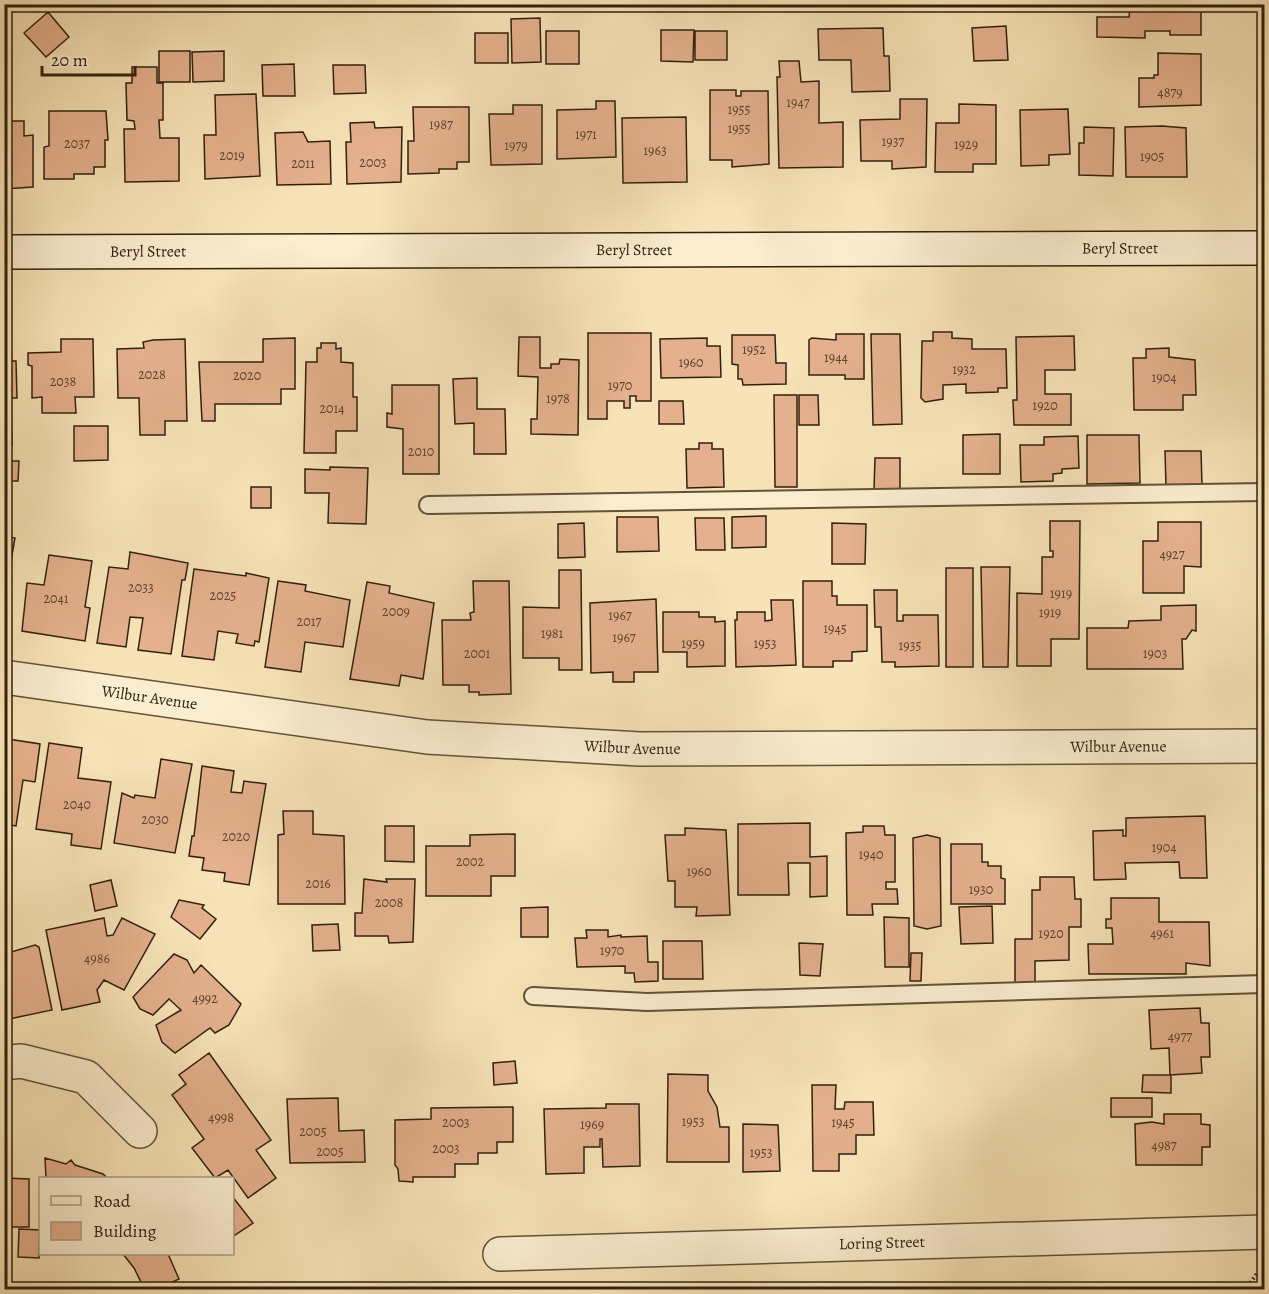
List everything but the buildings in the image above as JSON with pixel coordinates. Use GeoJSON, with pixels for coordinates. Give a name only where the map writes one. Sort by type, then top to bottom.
{"type":"FeatureCollection","features":[{"type":"Feature","properties":{"kind":"street","name":"Beryl Street"},"geometry":{"type":"LineString","coordinates":[[4,252],[1264,248]]}},
{"type":"Feature","properties":{"kind":"street","name":"Wilbur Avenue"},"geometry":{"type":"LineString","coordinates":[[4,677],[427,737],[640,749],[1264,746]]}},
{"type":"Feature","properties":{"kind":"street"},"geometry":{"type":"LineString","coordinates":[[4,1063],[21,1061],[86,1077],[140,1131]]}},
{"type":"Feature","properties":{"kind":"street","name":"Loring Street"},"geometry":{"type":"LineString","coordinates":[[500,1254],[1264,1232]]}},
{"type":"Feature","properties":{"kind":"lane"},"geometry":{"type":"LineString","coordinates":[[429,505],[1264,492]]}},
{"type":"Feature","properties":{"kind":"lane"},"geometry":{"type":"LineString","coordinates":[[533,996],[646,1002],[1264,984]]}},
{"type":"Feature","properties":{"kind":"path"},"geometry":{"type":"LineString","coordinates":[[1245,1290],[1264,1264]]}}]}
